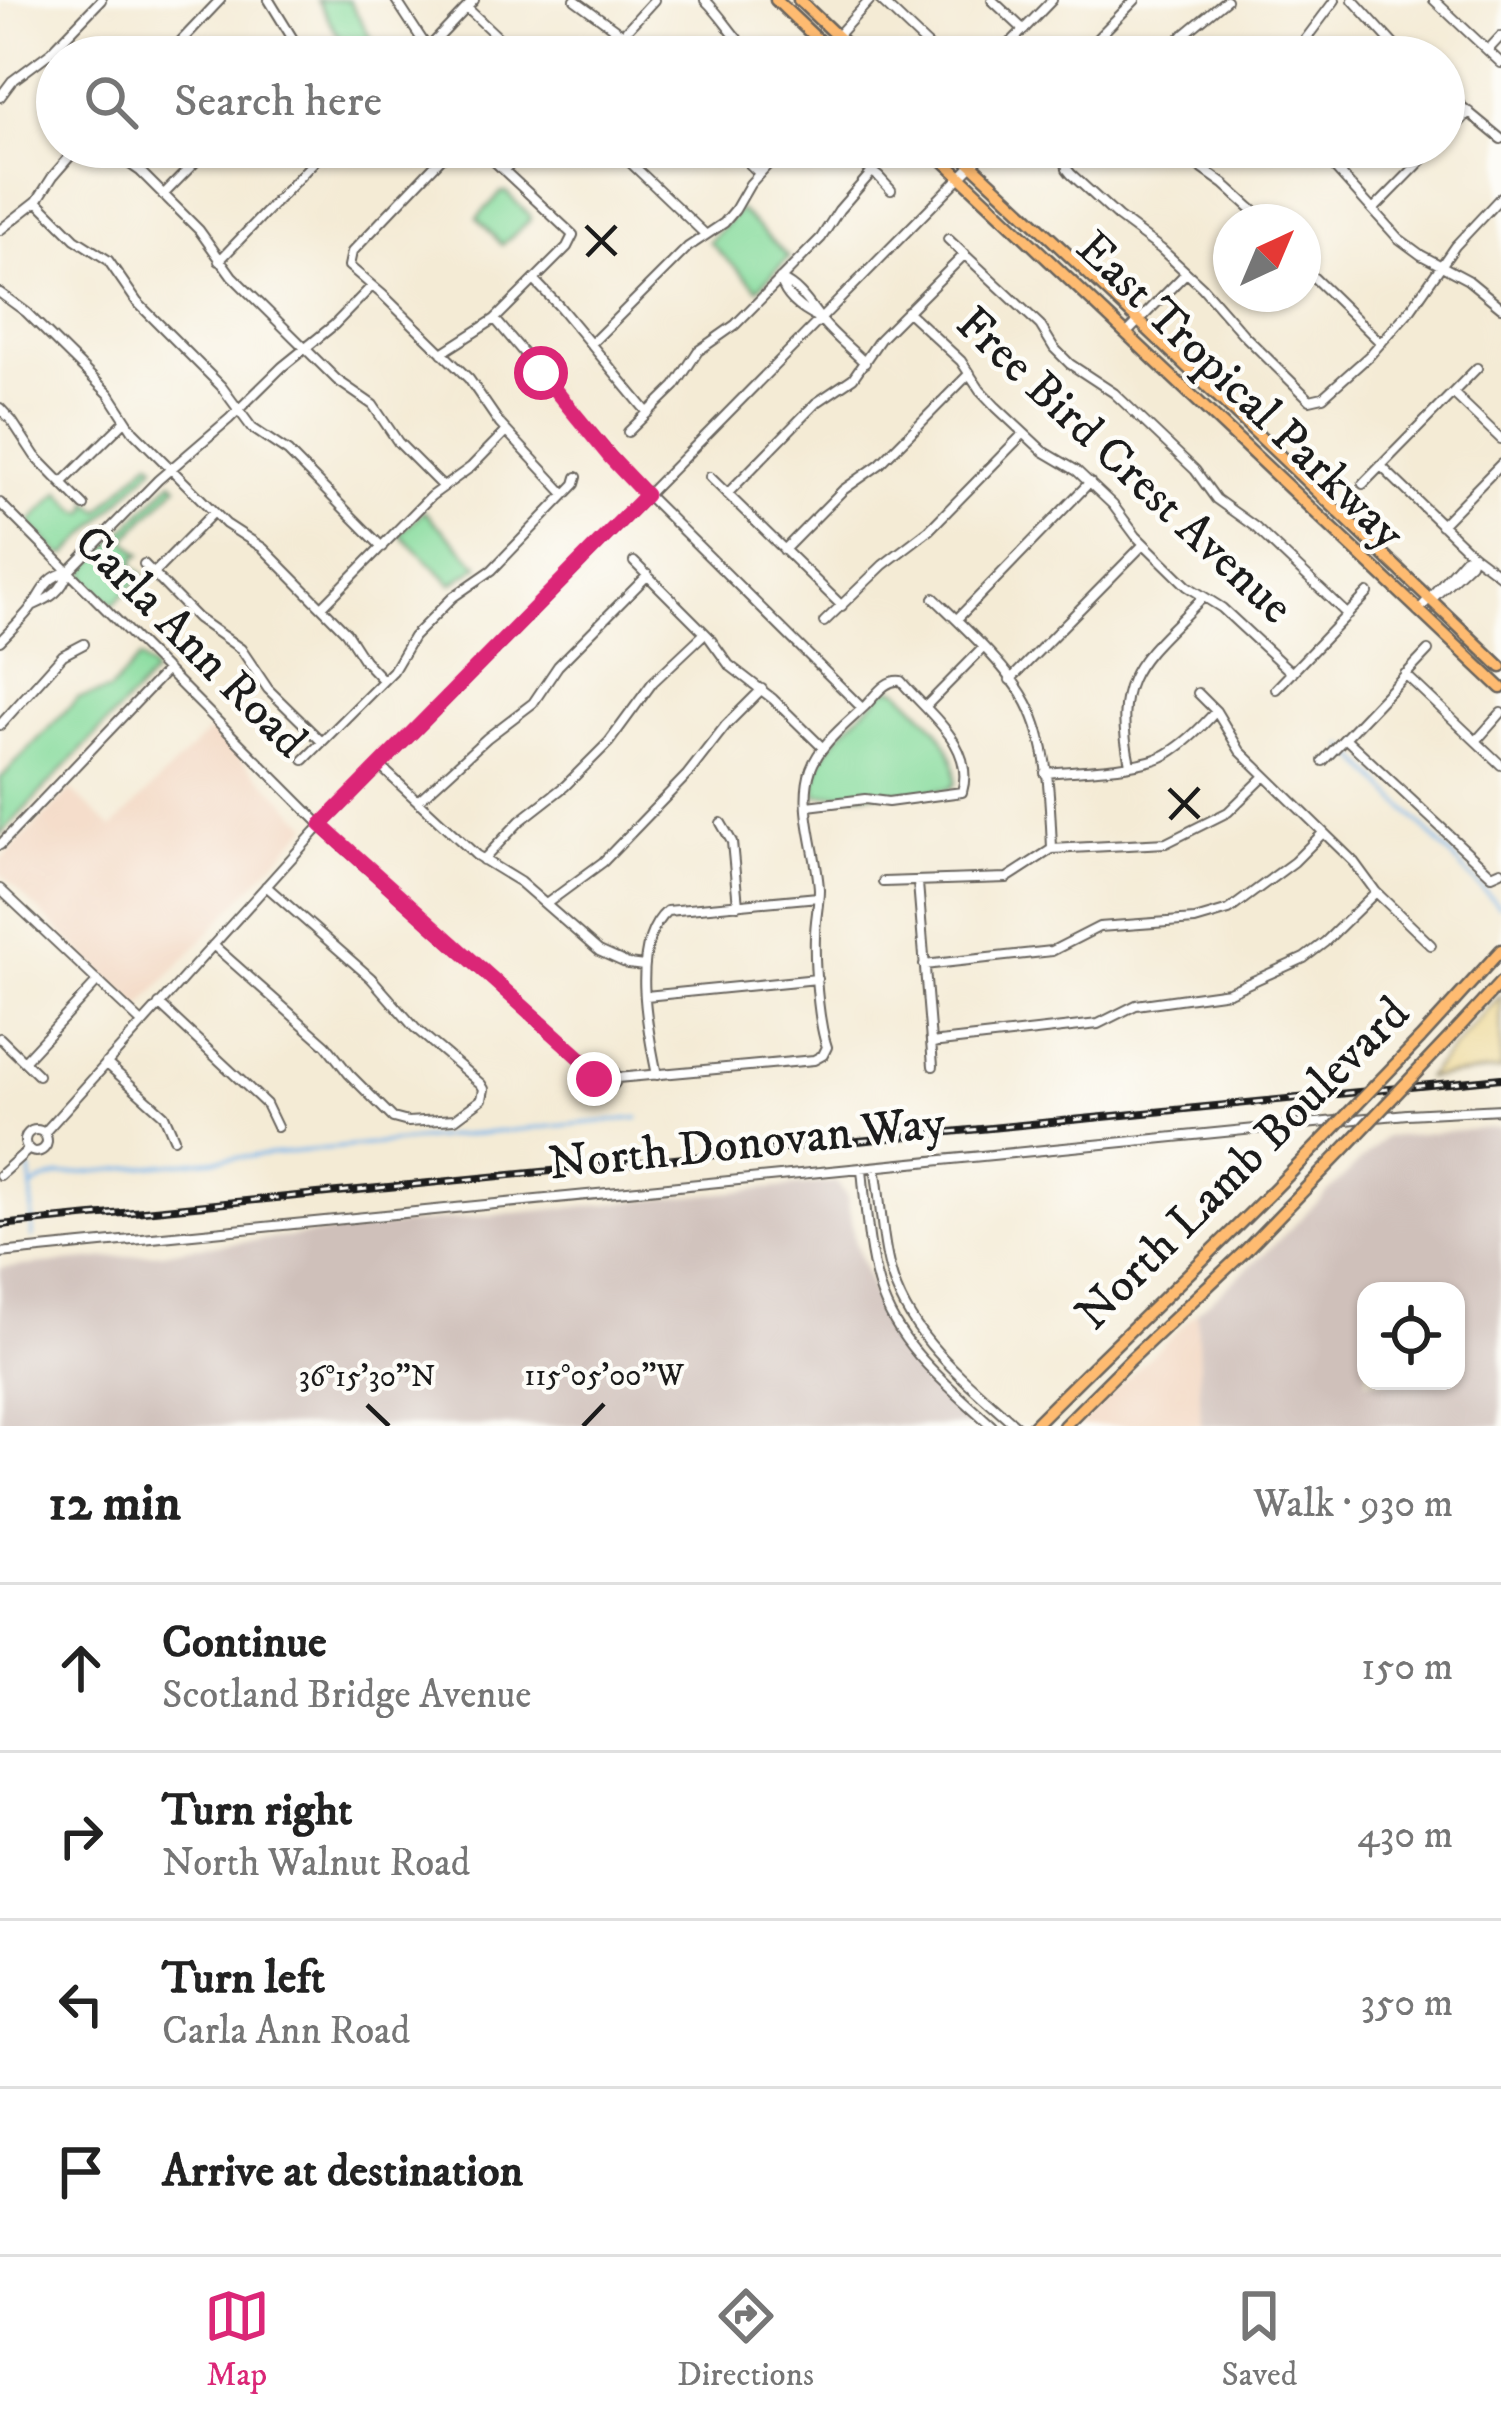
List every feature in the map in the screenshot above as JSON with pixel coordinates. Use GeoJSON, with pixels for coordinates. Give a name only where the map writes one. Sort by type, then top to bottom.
{"type":"FeatureCollection","features":[{"type":"Feature","properties":{"kind":"main road"},"geometry":{"type":"LineString","coordinates":[[776,0],[814,36]]}},
{"type":"Feature","properties":{"kind":"main road"},"geometry":{"type":"LineString","coordinates":[[799,0],[837,36]]}},
{"type":"Feature","properties":{"kind":"main road","name":"East Tropical Parkway"},"geometry":{"type":"LineString","coordinates":[[951,168],[1501,688]]}},
{"type":"Feature","properties":{"kind":"main road","name":"East Tropical Parkway"},"geometry":{"type":"LineString","coordinates":[[975,168],[1501,667]]}},
{"type":"Feature","properties":{"kind":"main road","name":"North Lamb Boulevard"},"geometry":{"type":"LineString","coordinates":[[1034,1426],[1229,1236],[1501,950]]}},
{"type":"Feature","properties":{"kind":"main road","name":"North Lamb Boulevard"},"geometry":{"type":"LineString","coordinates":[[1064,1426],[1244,1252],[1501,982]]}},
{"type":"Feature","properties":{"kind":"street"},"geometry":{"type":"LineString","coordinates":[[66,36],[101,0]]}},
{"type":"Feature","properties":{"kind":"street"},"geometry":{"type":"LineString","coordinates":[[186,36],[220,0]]}},
{"type":"Feature","properties":{"kind":"street"},"geometry":{"type":"LineString","coordinates":[[268,0],[291,36]]}},
{"type":"Feature","properties":{"kind":"street"},"geometry":{"type":"LineString","coordinates":[[396,0],[420,36]]}},
{"type":"Feature","properties":{"kind":"street"},"geometry":{"type":"LineString","coordinates":[[575,0],[625,36]]}},
{"type":"Feature","properties":{"kind":"street"},"geometry":{"type":"LineString","coordinates":[[622,34],[654,0]]}},
{"type":"Feature","properties":{"kind":"street"},"geometry":{"type":"LineString","coordinates":[[705,0],[734,36]]}},
{"type":"Feature","properties":{"kind":"street"},"geometry":{"type":"LineString","coordinates":[[837,36],[870,0]]}},
{"type":"Feature","properties":{"kind":"street"},"geometry":{"type":"LineString","coordinates":[[880,0],[918,36]]}},
{"type":"Feature","properties":{"kind":"street"},"geometry":{"type":"LineString","coordinates":[[992,0],[1024,30]]}},
{"type":"Feature","properties":{"kind":"street"},"geometry":{"type":"LineString","coordinates":[[1018,36],[1052,0]]}},
{"type":"Feature","properties":{"kind":"street"},"geometry":{"type":"LineString","coordinates":[[1100,36],[1135,0]]}},
{"type":"Feature","properties":{"kind":"street"},"geometry":{"type":"LineString","coordinates":[[1183,35],[1226,0]]}},
{"type":"Feature","properties":{"kind":"street"},"geometry":{"type":"LineString","coordinates":[[1308,36],[1335,0]]}},
{"type":"Feature","properties":{"kind":"street"},"geometry":{"type":"LineString","coordinates":[[1353,0],[1384,36]]}},
{"type":"Feature","properties":{"kind":"street"},"geometry":{"type":"LineString","coordinates":[[1434,0],[1501,63]]}},
{"type":"Feature","properties":{"kind":"street"},"geometry":{"type":"LineString","coordinates":[[440,36],[471,4],[498,36]]}},
{"type":"Feature","properties":{"kind":"street"},"geometry":{"type":"LineString","coordinates":[[1487,50],[1501,36]]}},
{"type":"Feature","properties":{"kind":"street"},"geometry":{"type":"LineString","coordinates":[[0,98],[12,81],[36,63]]}},
{"type":"Feature","properties":{"kind":"street"},"geometry":{"type":"LineString","coordinates":[[1465,109],[1501,139]]}},
{"type":"Feature","properties":{"kind":"street"},"geometry":{"type":"LineString","coordinates":[[1465,116],[1469,112]]}},
{"type":"Feature","properties":{"kind":"street"},"geometry":{"type":"LineString","coordinates":[[0,230],[37,201],[60,168]]}},
{"type":"Feature","properties":{"kind":"street"},"geometry":{"type":"LineString","coordinates":[[136,168],[337,380],[373,405],[398,442],[443,487]]}},
{"type":"Feature","properties":{"kind":"street"},"geometry":{"type":"LineString","coordinates":[[163,195],[189,168]]}},
{"type":"Feature","properties":{"kind":"street"},"geometry":{"type":"LineString","coordinates":[[219,261],[308,168]]}},
{"type":"Feature","properties":{"kind":"street"},"geometry":{"type":"LineString","coordinates":[[432,168],[352,252],[348,262],[478,391],[506,431],[565,494]]}},
{"type":"Feature","properties":{"kind":"street"},"geometry":{"type":"LineString","coordinates":[[636,168],[706,235]]}},
{"type":"Feature","properties":{"kind":"street"},"geometry":{"type":"LineString","coordinates":[[754,168],[759,173]]}},
{"type":"Feature","properties":{"kind":"street"},"geometry":{"type":"LineString","coordinates":[[591,344],[688,247],[724,223],[764,168]]}},
{"type":"Feature","properties":{"kind":"street"},"geometry":{"type":"LineString","coordinates":[[867,168],[891,190]]}},
{"type":"Feature","properties":{"kind":"street"},"geometry":{"type":"LineString","coordinates":[[1,1174],[29,1149],[25,1138],[29,1132],[44,1133],[321,825],[969,168]]}},
{"type":"Feature","properties":{"kind":"street"},"geometry":{"type":"LineString","coordinates":[[1068,168],[1103,205],[1161,249],[1306,398],[1314,400],[1381,343],[1501,197]]}},
{"type":"Feature","properties":{"kind":"street"},"geometry":{"type":"LineString","coordinates":[[1202,168],[1246,204]]}},
{"type":"Feature","properties":{"kind":"street"},"geometry":{"type":"LineString","coordinates":[[1335,168],[1398,238],[1468,280],[1501,307]]}},
{"type":"Feature","properties":{"kind":"street"},"geometry":{"type":"LineString","coordinates":[[1373,210],[1414,168]]}},
{"type":"Feature","properties":{"kind":"street"},"geometry":{"type":"LineString","coordinates":[[442,353],[495,320],[567,247],[573,235],[504,170]]}},
{"type":"Feature","properties":{"kind":"street"},"geometry":{"type":"LineString","coordinates":[[628,432],[676,386],[698,351],[735,325],[827,231],[872,172]]}},
{"type":"Feature","properties":{"kind":"street"},"geometry":{"type":"LineString","coordinates":[[37,201],[75,239],[108,260],[137,302],[221,386],[252,428],[288,452],[382,547]]}},
{"type":"Feature","properties":{"kind":"street"},"geometry":{"type":"LineString","coordinates":[[948,239],[1040,326],[1070,364],[1114,393],[1195,470],[1216,499],[1255,527],[1348,615]]}},
{"type":"Feature","properties":{"kind":"street"},"geometry":{"type":"LineString","coordinates":[[727,494],[816,404],[853,378],[880,339],[965,254]]}},
{"type":"Feature","properties":{"kind":"street"},"geometry":{"type":"LineString","coordinates":[[1127,333],[1186,273]]}},
{"type":"Feature","properties":{"kind":"street"},"geometry":{"type":"LineString","coordinates":[[780,279],[801,294],[865,363]]}},
{"type":"Feature","properties":{"kind":"street"},"geometry":{"type":"LineString","coordinates":[[534,280],[648,413]]}},
{"type":"Feature","properties":{"kind":"street"},"geometry":{"type":"LineString","coordinates":[[1321,285],[1381,343]]}},
{"type":"Feature","properties":{"kind":"street"},"geometry":{"type":"LineString","coordinates":[[0,641],[34,605],[50,599],[65,583],[68,572],[170,468],[372,286]]}},
{"type":"Feature","properties":{"kind":"street"},"geometry":{"type":"LineString","coordinates":[[0,293],[26,312],[109,394],[124,421],[226,524],[263,548],[346,632],[383,680]]}},
{"type":"Feature","properties":{"kind":"street","name":"Free Bird Crest Avenue"},"geometry":{"type":"LineString","coordinates":[[907,311],[962,361],[985,396],[1024,434],[1090,482],[1187,586],[1222,608],[1292,673]]}},
{"type":"Feature","properties":{"kind":"street"},"geometry":{"type":"LineString","coordinates":[[495,320],[610,457],[862,708]]}},
{"type":"Feature","properties":{"kind":"street"},"geometry":{"type":"LineString","coordinates":[[1363,484],[1478,368]]}},
{"type":"Feature","properties":{"kind":"street"},"geometry":{"type":"LineString","coordinates":[[784,550],[853,481],[880,464],[970,373]]}},
{"type":"Feature","properties":{"kind":"street"},"geometry":{"type":"LineString","coordinates":[[1453,393],[1501,439]]}},
{"type":"Feature","properties":{"kind":"street"},"geometry":{"type":"LineString","coordinates":[[0,408],[35,456],[84,506]]}},
{"type":"Feature","properties":{"kind":"street"},"geometry":{"type":"LineString","coordinates":[[62,483],[124,421]]}},
{"type":"Feature","properties":{"kind":"street"},"geometry":{"type":"LineString","coordinates":[[322,608],[506,431]]}},
{"type":"Feature","properties":{"kind":"street"},"geometry":{"type":"LineString","coordinates":[[824,622],[883,565],[929,530],[1024,434]]}},
{"type":"Feature","properties":{"kind":"street"},"geometry":{"type":"LineString","coordinates":[[1441,525],[1501,464]]}},
{"type":"Feature","properties":{"kind":"street"},"geometry":{"type":"LineString","coordinates":[[1381,466],[1472,556],[1501,576]]}},
{"type":"Feature","properties":{"kind":"street"},"geometry":{"type":"LineString","coordinates":[[304,760],[400,662],[413,638],[453,597],[492,570],[578,477]]}},
{"type":"Feature","properties":{"kind":"street"},"geometry":{"type":"LineString","coordinates":[[710,477],[842,607]]}},
{"type":"Feature","properties":{"kind":"street"},"geometry":{"type":"LineString","coordinates":[[956,619],[1090,482]]}},
{"type":"Feature","properties":{"kind":"street","name":"Carla Ann Road"},"geometry":{"type":"LineString","coordinates":[[0,503],[321,825],[596,1072]]}},
{"type":"Feature","properties":{"kind":"street"},"geometry":{"type":"LineString","coordinates":[[154,573],[214,512]]}},
{"type":"Feature","properties":{"kind":"street"},"geometry":{"type":"LineString","coordinates":[[1010,680],[1144,544]]}},
{"type":"Feature","properties":{"kind":"street"},"geometry":{"type":"LineString","coordinates":[[1418,611],[1447,588],[1472,556]]}},
{"type":"Feature","properties":{"kind":"street"},"geometry":{"type":"LineString","coordinates":[[634,562],[729,664],[823,748]]}},
{"type":"Feature","properties":{"kind":"street"},"geometry":{"type":"LineString","coordinates":[[144,564],[197,618],[241,650],[268,689],[322,742]]}},
{"type":"Feature","properties":{"kind":"street"},"geometry":{"type":"LineString","coordinates":[[418,801],[533,704],[558,666],[648,575]]}},
{"type":"Feature","properties":{"kind":"street"},"geometry":{"type":"LineString","coordinates":[[1276,689],[1368,593]]}},
{"type":"Feature","properties":{"kind":"street"},"geometry":{"type":"LineString","coordinates":[[1130,764],[1123,710],[1133,675],[1204,597]]}},
{"type":"Feature","properties":{"kind":"street"},"geometry":{"type":"LineString","coordinates":[[934,598],[983,648],[1028,705],[1045,773],[1052,849]]}},
{"type":"Feature","properties":{"kind":"street"},"geometry":{"type":"LineString","coordinates":[[483,860],[520,820],[565,786],[609,742],[653,682],[705,633]]}},
{"type":"Feature","properties":{"kind":"street"},"geometry":{"type":"LineString","coordinates":[[0,725],[63,655],[84,644]]}},
{"type":"Feature","properties":{"kind":"street"},"geometry":{"type":"LineString","coordinates":[[926,707],[983,648]]}},
{"type":"Feature","properties":{"kind":"street"},"geometry":{"type":"LineString","coordinates":[[1322,761],[1428,651]]}},
{"type":"Feature","properties":{"kind":"street"},"geometry":{"type":"LineString","coordinates":[[0,845],[167,670]]}},
{"type":"Feature","properties":{"kind":"street"},"geometry":{"type":"LineString","coordinates":[[1405,674],[1501,764]]}},
{"type":"Feature","properties":{"kind":"street"},"geometry":{"type":"LineString","coordinates":[[616,1078],[814,1060],[823,1055],[815,930],[818,897],[806,789],[814,761],[891,680],[901,681],[926,707],[961,755],[966,781],[962,792],[808,806]]}},
{"type":"Feature","properties":{"kind":"street"},"geometry":{"type":"LineString","coordinates":[[546,904],[603,862],[762,689]]}},
{"type":"Feature","properties":{"kind":"street"},"geometry":{"type":"LineString","coordinates":[[1198,693],[1264,777],[1432,944]]}},
{"type":"Feature","properties":{"kind":"street"},"geometry":{"type":"LineString","coordinates":[[1045,773],[1167,755],[1216,711]]}},
{"type":"Feature","properties":{"kind":"street"},"geometry":{"type":"LineString","coordinates":[[1476,741],[1501,712]]}},
{"type":"Feature","properties":{"kind":"street"},"geometry":{"type":"LineString","coordinates":[[1345,738],[1496,873]]}},
{"type":"Feature","properties":{"kind":"street"},"geometry":{"type":"LineString","coordinates":[[380,766],[483,860],[520,882],[599,951],[644,966]]}},
{"type":"Feature","properties":{"kind":"street"},"geometry":{"type":"LineString","coordinates":[[883,882],[1007,878],[1052,849],[1166,843],[1228,812],[1264,777]]}},
{"type":"Feature","properties":{"kind":"street"},"geometry":{"type":"LineString","coordinates":[[721,823],[732,842],[738,905]]}},
{"type":"Feature","properties":{"kind":"street"},"geometry":{"type":"LineString","coordinates":[[924,964],[1052,951],[1099,927],[1195,920],[1229,910],[1294,862],[1322,833]]}},
{"type":"Feature","properties":{"kind":"street"},"geometry":{"type":"LineString","coordinates":[[918,883],[933,1066]]}},
{"type":"Feature","properties":{"kind":"street"},"geometry":{"type":"LineString","coordinates":[[213,945],[326,1045],[392,1118],[408,1122],[455,1119],[482,1099],[481,1084],[266,886]]}},
{"type":"Feature","properties":{"kind":"street"},"geometry":{"type":"LineString","coordinates":[[0,889],[142,1023]]}},
{"type":"Feature","properties":{"kind":"street"},"geometry":{"type":"LineString","coordinates":[[931,1043],[1098,1024],[1136,1005],[1229,992],[1304,958],[1376,892]]}},
{"type":"Feature","properties":{"kind":"street"},"geometry":{"type":"LineString","coordinates":[[657,1075],[644,966],[650,939],[663,914],[818,897]]}},
{"type":"Feature","properties":{"kind":"street"},"geometry":{"type":"LineString","coordinates":[[646,996],[818,979]]}},
{"type":"Feature","properties":{"kind":"street"},"geometry":{"type":"LineString","coordinates":[[24,1061],[98,981]]}},
{"type":"Feature","properties":{"kind":"street"},"geometry":{"type":"LineString","coordinates":[[159,1004],[266,1105],[277,1127]]}},
{"type":"Feature","properties":{"kind":"street"},"geometry":{"type":"LineString","coordinates":[[0,1038],[38,1075]]}},
{"type":"Feature","properties":{"kind":"street"},"geometry":{"type":"LineString","coordinates":[[106,1064],[164,1115],[174,1138]]}},
{"type":"Feature","properties":{"kind":"street","name":"Carla Ann Road"},"geometry":{"type":"LineString","coordinates":[[609,1067],[616,1078],[614,1085],[604,1089],[595,1083],[596,1072],[609,1067]]}},
{"type":"Feature","properties":{"kind":"street","name":"North Donovan Way"},"geometry":{"type":"LineString","coordinates":[[0,1253],[1501,1108]]}},
{"type":"Feature","properties":{"kind":"street"},"geometry":{"type":"LineString","coordinates":[[875,1167],[890,1270],[913,1324],[1016,1426]]}},
{"type":"Feature","properties":{"kind":"street"},"geometry":{"type":"LineString","coordinates":[[862,1168],[871,1251],[889,1312],[914,1351],[992,1426]]}},
{"type":"Feature","properties":{"kind":"shaded area"},"geometry":{"type":"Polygon","coordinates":[[[211,729],[309,825],[139,1008],[0,873],[0,861],[71,790],[112,828],[211,729]]]}},
{"type":"Feature","properties":{"kind":"shaded area"},"geometry":{"type":"Polygon","coordinates":[[[1501,1127],[1501,1426],[1201,1426],[1197,1312],[1385,1137],[1501,1127]]]}},
{"type":"Feature","properties":{"kind":"shaded area"},"geometry":{"type":"Polygon","coordinates":[[[837,1182],[847,1197],[855,1242],[882,1317],[919,1369],[972,1426],[0,1426],[0,1268],[837,1182]]]}},
{"type":"Feature","properties":{"kind":"shaded area"},"geometry":{"type":"Polygon","coordinates":[[[1197,1312],[1201,1426],[1078,1426],[1197,1312]]]}},
{"type":"Feature","properties":{"kind":"green space"},"geometry":{"type":"Polygon","coordinates":[[[317,0],[349,0],[370,36],[338,36],[317,0]]]}},
{"type":"Feature","properties":{"kind":"green space"},"geometry":{"type":"Polygon","coordinates":[[[502,192],[530,220],[502,245],[477,218],[502,192]]]}},
{"type":"Feature","properties":{"kind":"green space"},"geometry":{"type":"Polygon","coordinates":[[[740,210],[789,257],[758,289],[709,242],[740,210]]]}},
{"type":"Feature","properties":{"kind":"green space"},"geometry":{"type":"Polygon","coordinates":[[[150,460],[155,465],[67,555],[60,554],[29,523],[60,492],[78,511],[88,510],[89,502],[100,511],[150,460]]]}},
{"type":"Feature","properties":{"kind":"green space"},"geometry":{"type":"Polygon","coordinates":[[[172,481],[177,486],[125,539],[141,554],[133,565],[143,575],[113,605],[85,578],[86,570],[172,481]]]}},
{"type":"Feature","properties":{"kind":"green space"},"geometry":{"type":"Polygon","coordinates":[[[424,511],[479,566],[452,584],[400,534],[424,511]]]}},
{"type":"Feature","properties":{"kind":"green space"},"geometry":{"type":"Polygon","coordinates":[[[140,658],[153,675],[0,835],[0,779],[78,698],[109,691],[140,658]]]}},
{"type":"Feature","properties":{"kind":"green space"},"geometry":{"type":"Polygon","coordinates":[[[891,688],[899,690],[946,743],[955,784],[949,789],[903,793],[817,795],[816,780],[827,750],[891,688]]]}},
{"type":"Feature","properties":{"kind":"sand"},"geometry":{"type":"Polygon","coordinates":[[[1501,995],[1501,1070],[1426,1078],[1501,995]]]}},
{"type":"Feature","properties":{"kind":"waterway"},"geometry":{"type":"LineString","coordinates":[[1345,746],[1499,906]]}},
{"type":"Feature","properties":{"kind":"waterway"},"geometry":{"type":"LineString","coordinates":[[32,1238],[32,1188],[60,1175],[638,1118]]}},
{"type":"Feature","properties":{"kind":"waterway"},"geometry":{"type":"LineString","coordinates":[[30,1170],[32,1187]]}},
{"type":"Feature","properties":{"kind":"railway"},"geometry":{"type":"LineString","coordinates":[[0,1225],[1501,1078]]}},
{"type":"Feature","properties":{"kind":"route"},"geometry":{"type":"LineString","coordinates":[[541,373],[646,495],[321,825],[596,1072],[594,1079]]}}]}
